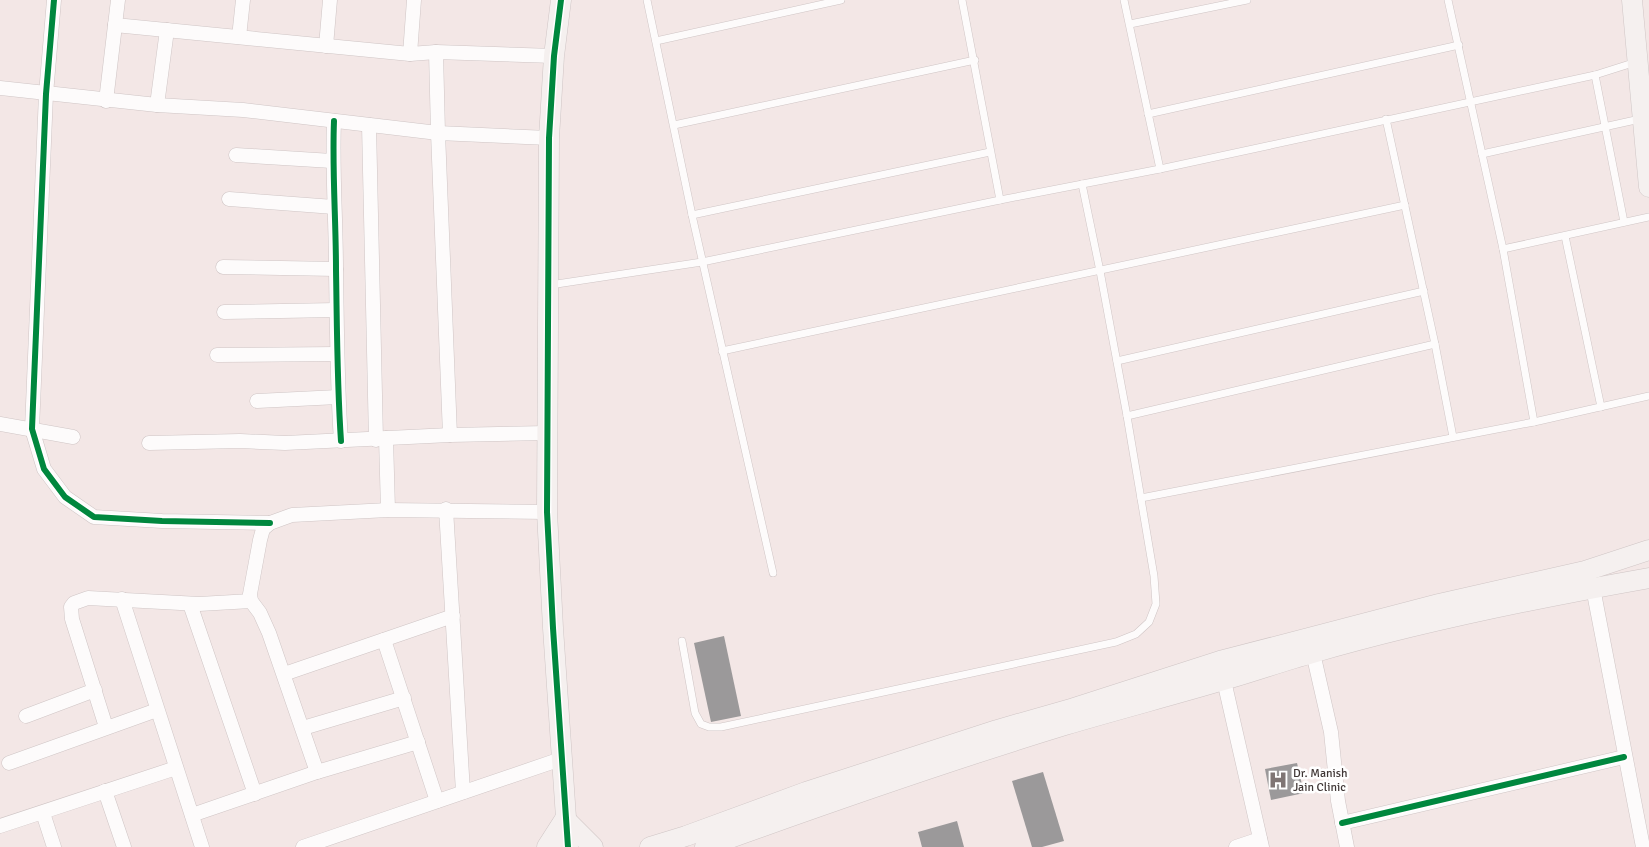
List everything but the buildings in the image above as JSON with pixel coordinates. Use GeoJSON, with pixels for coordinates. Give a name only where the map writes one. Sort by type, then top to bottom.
{"type":"FeatureCollection","features":[{"type":"Feature","properties":{"kind":"main road"},"geometry":{"type":"LineString","coordinates":[[560,0],[554,56],[549,138],[547,512],[568,847]]}},
{"type":"Feature","properties":{"kind":"main road"},"geometry":{"type":"LineString","coordinates":[[1632,0],[1636,62],[1649,187]]}},
{"type":"Feature","properties":{"kind":"main road"},"geometry":{"type":"LineString","coordinates":[[650,847],[686,836],[806,792],[997,730],[1074,708],[1473,605],[1649,550]]}},
{"type":"Feature","properties":{"kind":"main road"},"geometry":{"type":"LineString","coordinates":[[705,847],[894,780],[1136,703],[1222,670],[1313,653],[1419,625],[1473,605],[1649,578]]}},
{"type":"Feature","properties":{"kind":"main road"},"geometry":{"type":"LineString","coordinates":[[547,847],[565,819]]}},
{"type":"Feature","properties":{"kind":"main road"},"geometry":{"type":"LineString","coordinates":[[565,819],[593,847]]}},
{"type":"Feature","properties":{"kind":"street"},"geometry":{"type":"LineString","coordinates":[[54,0],[46,94],[32,429],[44,469],[65,497],[94,517],[162,521],[270,523],[292,515],[388,510],[446,509],[547,512]]}},
{"type":"Feature","properties":{"kind":"street"},"geometry":{"type":"LineString","coordinates":[[106,100],[118,0]]}},
{"type":"Feature","properties":{"kind":"street"},"geometry":{"type":"LineString","coordinates":[[239,37],[243,0]]}},
{"type":"Feature","properties":{"kind":"street"},"geometry":{"type":"LineString","coordinates":[[326,46],[330,0]]}},
{"type":"Feature","properties":{"kind":"street"},"geometry":{"type":"LineString","coordinates":[[410,54],[414,0]]}},
{"type":"Feature","properties":{"kind":"street"},"geometry":{"type":"LineString","coordinates":[[115,25],[410,54],[436,52],[554,56]]}},
{"type":"Feature","properties":{"kind":"street"},"geometry":{"type":"LineString","coordinates":[[156,105],[167,30]]}},
{"type":"Feature","properties":{"kind":"street"},"geometry":{"type":"LineString","coordinates":[[436,52],[450,435]]}},
{"type":"Feature","properties":{"kind":"street"},"geometry":{"type":"LineString","coordinates":[[0,88],[156,105],[243,110],[438,133],[549,138]]}},
{"type":"Feature","properties":{"kind":"street"},"geometry":{"type":"LineString","coordinates":[[334,121],[332,160],[338,397],[341,441]]}},
{"type":"Feature","properties":{"kind":"street"},"geometry":{"type":"LineString","coordinates":[[369,125],[381,439],[388,510]]}},
{"type":"Feature","properties":{"kind":"street"},"geometry":{"type":"LineString","coordinates":[[236,156],[332,160]]}},
{"type":"Feature","properties":{"kind":"street"},"geometry":{"type":"LineString","coordinates":[[229,199],[334,207]]}},
{"type":"Feature","properties":{"kind":"street"},"geometry":{"type":"LineString","coordinates":[[223,267],[336,269]]}},
{"type":"Feature","properties":{"kind":"street"},"geometry":{"type":"LineString","coordinates":[[224,312],[336,310]]}},
{"type":"Feature","properties":{"kind":"street"},"geometry":{"type":"LineString","coordinates":[[218,354],[337,354]]}},
{"type":"Feature","properties":{"kind":"street"},"geometry":{"type":"LineString","coordinates":[[257,401],[338,397]]}},
{"type":"Feature","properties":{"kind":"street"},"geometry":{"type":"LineString","coordinates":[[0,424],[73,437]]}},
{"type":"Feature","properties":{"kind":"street"},"geometry":{"type":"LineString","coordinates":[[149,443],[240,441],[285,443],[450,435],[547,433]]}},
{"type":"Feature","properties":{"kind":"street"},"geometry":{"type":"LineString","coordinates":[[446,509],[462,792]]}},
{"type":"Feature","properties":{"kind":"street"},"geometry":{"type":"LineString","coordinates":[[270,523],[263,530],[260,540],[250,587],[251,601],[264,621],[317,772]]}},
{"type":"Feature","properties":{"kind":"street"},"geometry":{"type":"LineString","coordinates":[[1593,588],[1624,758],[1643,847]]}},
{"type":"Feature","properties":{"kind":"street"},"geometry":{"type":"LineString","coordinates":[[106,727],[72,620],[71,608],[74,603],[88,598],[190,604],[251,601]]}},
{"type":"Feature","properties":{"kind":"street"},"geometry":{"type":"LineString","coordinates":[[122,599],[202,847]]}},
{"type":"Feature","properties":{"kind":"street"},"geometry":{"type":"LineString","coordinates":[[190,604],[255,794]]}},
{"type":"Feature","properties":{"kind":"street"},"geometry":{"type":"LineString","coordinates":[[284,674],[453,616]]}},
{"type":"Feature","properties":{"kind":"street"},"geometry":{"type":"LineString","coordinates":[[384,640],[437,801]]}},
{"type":"Feature","properties":{"kind":"street"},"geometry":{"type":"LineString","coordinates":[[1313,653],[1331,732],[1338,801],[1347,847]]}},
{"type":"Feature","properties":{"kind":"street"},"geometry":{"type":"LineString","coordinates":[[1222,670],[1261,843],[1236,847]]}},
{"type":"Feature","properties":{"kind":"street"},"geometry":{"type":"LineString","coordinates":[[26,716],[94,690]]}},
{"type":"Feature","properties":{"kind":"street"},"geometry":{"type":"LineString","coordinates":[[302,728],[404,698]]}},
{"type":"Feature","properties":{"kind":"street"},"geometry":{"type":"LineString","coordinates":[[9,763],[157,710]]}},
{"type":"Feature","properties":{"kind":"street"},"geometry":{"type":"LineString","coordinates":[[192,815],[317,772],[418,742]]}},
{"type":"Feature","properties":{"kind":"street"},"geometry":{"type":"LineString","coordinates":[[1342,822],[1624,758]]}},
{"type":"Feature","properties":{"kind":"street"},"geometry":{"type":"LineString","coordinates":[[303,847],[561,759]]}},
{"type":"Feature","properties":{"kind":"street"},"geometry":{"type":"LineString","coordinates":[[0,826],[176,768]]}},
{"type":"Feature","properties":{"kind":"street"},"geometry":{"type":"LineString","coordinates":[[105,791],[124,847]]}},
{"type":"Feature","properties":{"kind":"street"},"geometry":{"type":"LineString","coordinates":[[43,813],[54,847]]}},
{"type":"Feature","properties":{"kind":"lane"},"geometry":{"type":"LineString","coordinates":[[647,0],[702,262],[773,573]]}},
{"type":"Feature","properties":{"kind":"lane"},"geometry":{"type":"LineString","coordinates":[[656,41],[841,0]]}},
{"type":"Feature","properties":{"kind":"lane"},"geometry":{"type":"LineString","coordinates":[[962,0],[975,60],[1000,200]]}},
{"type":"Feature","properties":{"kind":"lane"},"geometry":{"type":"LineString","coordinates":[[1124,0],[1160,169]]}},
{"type":"Feature","properties":{"kind":"lane"},"geometry":{"type":"LineString","coordinates":[[1130,24],[1246,0]]}},
{"type":"Feature","properties":{"kind":"lane"},"geometry":{"type":"LineString","coordinates":[[1448,0],[1503,249],[1534,422]]}},
{"type":"Feature","properties":{"kind":"lane"},"geometry":{"type":"LineString","coordinates":[[1148,114],[1459,45]]}},
{"type":"Feature","properties":{"kind":"lane"},"geometry":{"type":"LineString","coordinates":[[674,125],[975,60]]}},
{"type":"Feature","properties":{"kind":"lane"},"geometry":{"type":"LineString","coordinates":[[547,286],[702,262],[1160,169],[1595,75],[1636,62]]}},
{"type":"Feature","properties":{"kind":"lane"},"geometry":{"type":"LineString","coordinates":[[1595,75],[1624,222]]}},
{"type":"Feature","properties":{"kind":"lane"},"geometry":{"type":"LineString","coordinates":[[1482,154],[1643,118]]}},
{"type":"Feature","properties":{"kind":"lane"},"geometry":{"type":"LineString","coordinates":[[1386,119],[1424,291],[1453,437]]}},
{"type":"Feature","properties":{"kind":"lane"},"geometry":{"type":"LineString","coordinates":[[692,215],[990,152]]}},
{"type":"Feature","properties":{"kind":"lane"},"geometry":{"type":"LineString","coordinates":[[682,641],[696,713],[701,724],[709,728],[721,728],[1116,642],[1136,634],[1149,622],[1156,604],[1154,576],[1117,361],[1082,184]]}},
{"type":"Feature","properties":{"kind":"lane"},"geometry":{"type":"LineString","coordinates":[[722,351],[1405,205]]}},
{"type":"Feature","properties":{"kind":"lane"},"geometry":{"type":"LineString","coordinates":[[1503,249],[1649,217]]}},
{"type":"Feature","properties":{"kind":"lane"},"geometry":{"type":"LineString","coordinates":[[1565,236],[1601,407]]}},
{"type":"Feature","properties":{"kind":"lane"},"geometry":{"type":"LineString","coordinates":[[1117,361],[1424,291]]}},
{"type":"Feature","properties":{"kind":"lane"},"geometry":{"type":"LineString","coordinates":[[1127,416],[1435,344]]}},
{"type":"Feature","properties":{"kind":"lane"},"geometry":{"type":"LineString","coordinates":[[1141,498],[1534,422],[1649,396]]}},
{"type":"Feature","properties":{"kind":"cycle path"},"geometry":{"type":"LineString","coordinates":[[54,0],[46,94],[32,429],[44,469],[65,497],[94,517],[162,521],[270,523]]}},
{"type":"Feature","properties":{"kind":"cycle path"},"geometry":{"type":"LineString","coordinates":[[561,0],[554,56],[549,138],[547,512],[568,847]]}},
{"type":"Feature","properties":{"kind":"cycle path"},"geometry":{"type":"LineString","coordinates":[[334,121],[337,356],[341,441]]}},
{"type":"Feature","properties":{"kind":"cycle path"},"geometry":{"type":"LineString","coordinates":[[1342,823],[1624,757]]}},
{"type":"Feature","properties":{"kind":"place","name":"Dr. Manish Jain Clinic"},"geometry":{"type":"Point","coordinates":[1278,780]}}]}
